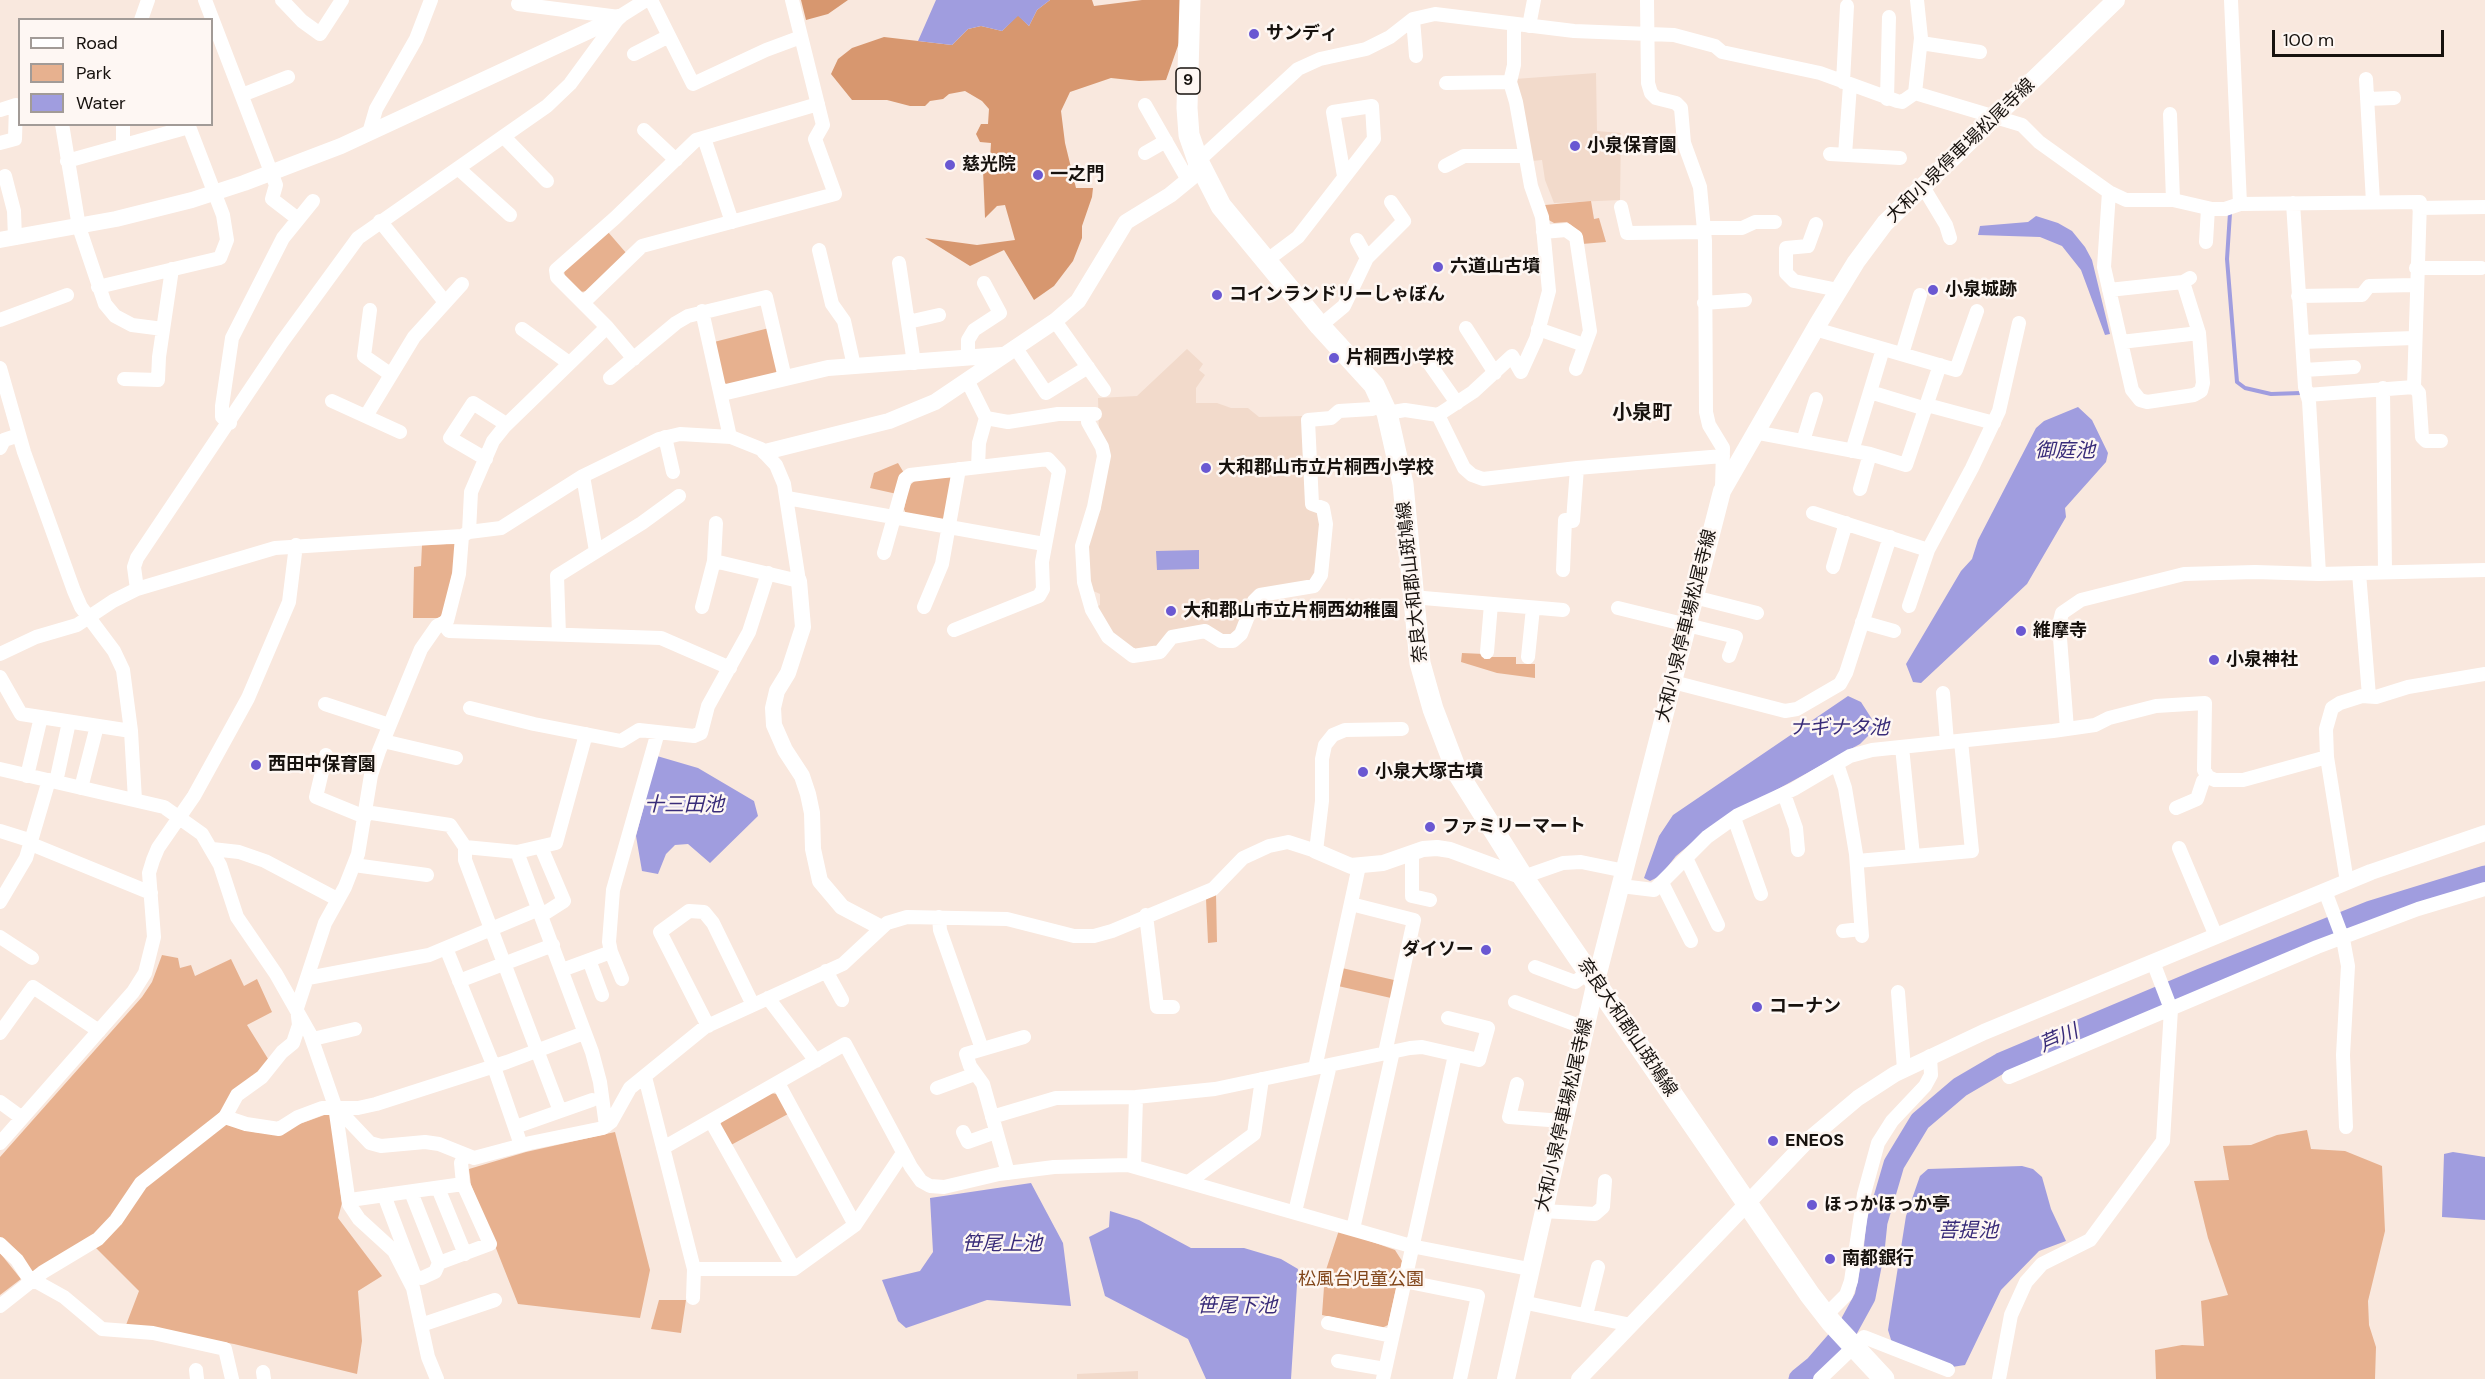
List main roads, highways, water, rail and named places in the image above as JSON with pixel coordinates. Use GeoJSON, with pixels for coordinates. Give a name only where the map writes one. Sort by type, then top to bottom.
{"type":"FeatureCollection","features":[{"type":"Feature","properties":{"kind":"main road","name":"奈良大和郡山斑鳩線"},"geometry":{"type":"LineString","coordinates":[[1190,0],[1187,108],[1189,135],[1198,161],[1221,206],[1320,326],[1374,384],[1385,408],[1403,484],[1420,663],[1432,709],[1457,772],[1523,877],[1747,1204],[1828,1319],[1884,1379]]}},
{"type":"Feature","properties":{"kind":"main road","name":"大和小泉停車場松尾寺線"},"geometry":{"type":"LineString","coordinates":[[1506,1379],[1585,1028],[1592,977],[1623,878],[1722,491],[1838,290],[1886,223],[1922,185],[1997,117],[2116,0]]}},
{"type":"Feature","properties":{"kind":"water"},"geometry":{"type":"Polygon","coordinates":[[[936,0],[1050,0],[1037,10],[1029,26],[1018,16],[1002,31],[981,26],[968,29],[952,45],[918,41],[936,0]]]}},
{"type":"Feature","properties":{"kind":"water"},"geometry":{"type":"Polygon","coordinates":[[[2036,216],[2058,223],[2072,231],[2085,247],[2092,260],[2110,334],[2105,335],[2081,270],[2062,246],[2040,237],[1978,235],[1980,226],[2028,222],[2036,216]]]}},
{"type":"Feature","properties":{"kind":"water","name":"御庭池"},"geometry":{"type":"Polygon","coordinates":[[[2078,407],[2092,420],[2108,453],[2106,462],[2065,508],[2066,517],[2027,584],[1921,683],[1913,682],[1906,664],[1961,571],[1972,559],[1978,540],[2036,428],[2044,421],[2078,407]]]}},
{"type":"Feature","properties":{"kind":"water"},"geometry":{"type":"Polygon","coordinates":[[[1199,550],[1199,569],[1157,570],[1156,551],[1199,550]]]}},
{"type":"Feature","properties":{"kind":"water","name":"ナギナタ池"},"geometry":{"type":"Polygon","coordinates":[[[1848,696],[1861,702],[1877,727],[1860,744],[1707,830],[1676,856],[1660,876],[1650,881],[1644,878],[1659,836],[1673,815],[1848,696]]]}},
{"type":"Feature","properties":{"kind":"water","name":"十三田池"},"geometry":{"type":"Polygon","coordinates":[[[657,756],[698,768],[754,801],[758,816],[710,863],[688,844],[675,845],[666,854],[658,874],[642,871],[636,836],[657,756]]]}},
{"type":"Feature","properties":{"kind":"water"},"geometry":{"type":"Polygon","coordinates":[[[2453,1152],[2485,1157],[2485,1220],[2442,1217],[2444,1154],[2453,1152]]]}},
{"type":"Feature","properties":{"kind":"water","name":"菩提池"},"geometry":{"type":"Polygon","coordinates":[[[2022,1166],[2033,1169],[2042,1177],[2051,1209],[2066,1241],[2039,1251],[2001,1290],[1965,1365],[1952,1367],[1892,1343],[1888,1330],[1906,1216],[1920,1176],[1928,1169],[2022,1166]]]}},
{"type":"Feature","properties":{"kind":"water","name":"笹尾上池"},"geometry":{"type":"Polygon","coordinates":[[[1031,1183],[1063,1243],[1071,1306],[987,1300],[906,1328],[898,1321],[882,1280],[920,1271],[933,1252],[930,1198],[1031,1183]]]}},
{"type":"Feature","properties":{"kind":"water","name":"笹尾下池"},"geometry":{"type":"Polygon","coordinates":[[[1110,1211],[1139,1220],[1191,1248],[1244,1248],[1281,1259],[1298,1269],[1291,1379],[1206,1379],[1188,1339],[1105,1296],[1089,1237],[1109,1227],[1110,1211]]]}},
{"type":"Feature","properties":{"kind":"waterway"},"geometry":{"type":"LineString","coordinates":[[2230,213],[2227,259],[2237,382],[2245,388],[2271,394],[2301,393]]}},
{"type":"Feature","properties":{"kind":"waterway","name":"芦川"},"geometry":{"type":"LineString","coordinates":[[1799,1379],[1815,1366],[1848,1328],[1865,1297],[1877,1222],[1894,1164],[1920,1121],[1960,1087],[2001,1063],[2201,979],[2371,911],[2485,876]]}},
{"type":"Feature","properties":{"kind":"place","name":"サンディ"},"geometry":{"type":"Point","coordinates":[1254,34]}},
{"type":"Feature","properties":{"kind":"place","name":"小泉保育園"},"geometry":{"type":"Point","coordinates":[1575,146]}},
{"type":"Feature","properties":{"kind":"place","name":"慈光院"},"geometry":{"type":"Point","coordinates":[950,165]}},
{"type":"Feature","properties":{"kind":"place","name":"一之門"},"geometry":{"type":"Point","coordinates":[1038,175]}},
{"type":"Feature","properties":{"kind":"place","name":"六道山古墳"},"geometry":{"type":"Point","coordinates":[1438,267]}},
{"type":"Feature","properties":{"kind":"place","name":"小泉城跡"},"geometry":{"type":"Point","coordinates":[1933,290]}},
{"type":"Feature","properties":{"kind":"place","name":"コインランドリーしゃぼん"},"geometry":{"type":"Point","coordinates":[1217,295]}},
{"type":"Feature","properties":{"kind":"place","name":"片桐西小学校"},"geometry":{"type":"Point","coordinates":[1334,358]}},
{"type":"Feature","properties":{"kind":"place","name":"大和郡山市立片桐西小学校"},"geometry":{"type":"Point","coordinates":[1206,468]}},
{"type":"Feature","properties":{"kind":"place","name":"大和郡山市立片桐西幼稚園"},"geometry":{"type":"Point","coordinates":[1171,611]}},
{"type":"Feature","properties":{"kind":"place","name":"維摩寺"},"geometry":{"type":"Point","coordinates":[2021,631]}},
{"type":"Feature","properties":{"kind":"place","name":"小泉神社"},"geometry":{"type":"Point","coordinates":[2214,660]}},
{"type":"Feature","properties":{"kind":"place","name":"西田中保育園"},"geometry":{"type":"Point","coordinates":[256,765]}},
{"type":"Feature","properties":{"kind":"place","name":"小泉大塚古墳"},"geometry":{"type":"Point","coordinates":[1363,772]}},
{"type":"Feature","properties":{"kind":"place","name":"ファミリーマート"},"geometry":{"type":"Point","coordinates":[1430,827]}},
{"type":"Feature","properties":{"kind":"place","name":"ダイソー"},"geometry":{"type":"Point","coordinates":[1486,950]}},
{"type":"Feature","properties":{"kind":"place","name":"コーナン"},"geometry":{"type":"Point","coordinates":[1757,1007]}},
{"type":"Feature","properties":{"kind":"place","name":"ENEOS"},"geometry":{"type":"Point","coordinates":[1773,1141]}},
{"type":"Feature","properties":{"kind":"place","name":"ほっかほっか亭"},"geometry":{"type":"Point","coordinates":[1812,1205]}},
{"type":"Feature","properties":{"kind":"place","name":"南都銀行"},"geometry":{"type":"Point","coordinates":[1830,1259]}},
{"type":"Feature","properties":{"kind":"district","name":"小泉町"},"geometry":{"type":"Point","coordinates":[1642,414]}},
{"type":"Feature","properties":{"kind":"park label","name":"松風台児童公園"},"geometry":{"type":"Point","coordinates":[1361,1280]}}]}
